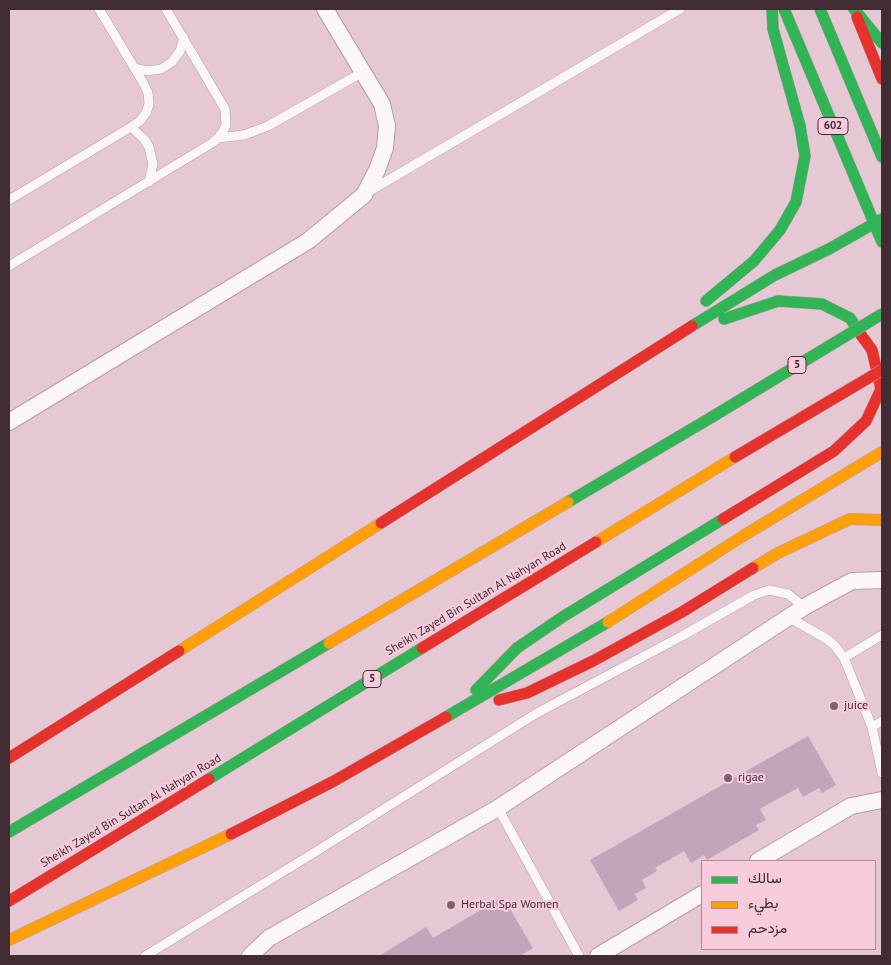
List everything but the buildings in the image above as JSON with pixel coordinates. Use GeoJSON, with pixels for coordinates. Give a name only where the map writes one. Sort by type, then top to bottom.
{"type":"FeatureCollection","features":[{"type":"Feature","properties":{"kind":"main road"},"geometry":{"type":"LineString","coordinates":[[640,358],[754,261],[780,230],[796,202],[805,156],[800,126],[772,29],[772,9]]}},
{"type":"Feature","properties":{"kind":"main road","name":"602"},"geometry":{"type":"LineString","coordinates":[[784,9],[880,224],[882,242]]}},
{"type":"Feature","properties":{"kind":"main road"},"geometry":{"type":"LineString","coordinates":[[820,9],[882,157]]}},
{"type":"Feature","properties":{"kind":"main road"},"geometry":{"type":"LineString","coordinates":[[854,9],[882,43]]}},
{"type":"Feature","properties":{"kind":"main road"},"geometry":{"type":"LineString","coordinates":[[854,9],[882,79]]}},
{"type":"Feature","properties":{"kind":"main road"},"geometry":{"type":"LineString","coordinates":[[9,758],[640,358],[775,275],[880,224]]}},
{"type":"Feature","properties":{"kind":"main road"},"geometry":{"type":"LineString","coordinates":[[457,712],[510,655],[564,616],[834,451],[866,421],[880,389],[872,350],[850,318],[822,304],[778,301],[677,336]]}},
{"type":"Feature","properties":{"kind":"main road","name":"5"},"geometry":{"type":"LineString","coordinates":[[9,832],[712,417],[882,314]]}},
{"type":"Feature","properties":{"kind":"main road","name":"Sheikh Zayed Bin Sultan Al Nahyan Road"},"geometry":{"type":"LineString","coordinates":[[9,901],[734,457],[882,370]]}},
{"type":"Feature","properties":{"kind":"main road"},"geometry":{"type":"LineString","coordinates":[[9,940],[256,822],[334,781],[457,712],[598,629],[742,536],[882,452]]}},
{"type":"Feature","properties":{"kind":"main road"},"geometry":{"type":"LineString","coordinates":[[457,712],[526,693],[593,661],[682,612],[778,553],[850,520],[882,520]]}},
{"type":"Feature","properties":{"kind":"street"},"geometry":{"type":"LineString","coordinates":[[9,422],[308,241],[364,195],[377,170],[385,148],[387,126],[382,104],[325,9]]}},
{"type":"Feature","properties":{"kind":"street"},"geometry":{"type":"LineString","coordinates":[[250,956],[269,938],[498,808],[790,618],[804,607],[852,581],[882,580]]}},
{"type":"Feature","properties":{"kind":"street"},"geometry":{"type":"LineString","coordinates":[[760,860],[851,806],[882,800]]}},
{"type":"Feature","properties":{"kind":"street"},"geometry":{"type":"LineString","coordinates":[[598,956],[701,895]]}},
{"type":"Feature","properties":{"kind":"lane"},"geometry":{"type":"LineString","coordinates":[[9,200],[131,127],[143,117],[149,104],[148,94],[135,68],[99,9]]}},
{"type":"Feature","properties":{"kind":"lane"},"geometry":{"type":"LineString","coordinates":[[166,9],[225,109],[226,124],[218,138]]}},
{"type":"Feature","properties":{"kind":"lane"},"geometry":{"type":"LineString","coordinates":[[364,195],[680,9]]}},
{"type":"Feature","properties":{"kind":"lane"},"geometry":{"type":"LineString","coordinates":[[135,68],[148,71],[161,68],[172,62],[180,51],[184,38]]}},
{"type":"Feature","properties":{"kind":"lane"},"geometry":{"type":"LineString","coordinates":[[9,266],[218,138],[244,135],[268,126],[363,72]]}},
{"type":"Feature","properties":{"kind":"lane"},"geometry":{"type":"LineString","coordinates":[[131,127],[149,146],[153,164],[149,182]]}},
{"type":"Feature","properties":{"kind":"lane"},"geometry":{"type":"LineString","coordinates":[[145,956],[304,860],[537,713],[682,636],[754,595],[769,590],[788,594],[804,607]]}},
{"type":"Feature","properties":{"kind":"lane"},"geometry":{"type":"LineString","coordinates":[[790,618],[827,639],[844,658],[872,727],[882,773]]}},
{"type":"Feature","properties":{"kind":"lane"},"geometry":{"type":"LineString","coordinates":[[844,658],[882,635]]}},
{"type":"Feature","properties":{"kind":"lane"},"geometry":{"type":"LineString","coordinates":[[872,727],[882,721]]}},
{"type":"Feature","properties":{"kind":"lane"},"geometry":{"type":"LineString","coordinates":[[498,808],[580,956]]}},
{"type":"Feature","properties":{"kind":"path"},"geometry":{"type":"LineString","coordinates":[[696,9],[758,167],[770,191],[796,202],[848,213]]}},
{"type":"Feature","properties":{"kind":"path"},"geometry":{"type":"LineString","coordinates":[[9,163],[26,190]]}},
{"type":"Feature","properties":{"kind":"path"},"geometry":{"type":"LineString","coordinates":[[9,679],[20,698],[9,705]]}},
{"type":"Feature","properties":{"kind":"traffic: fast"},"geometry":{"type":"LineString","coordinates":[[706,301],[754,261],[780,230],[796,202],[805,156],[800,126],[773,29],[772,9]]}},
{"type":"Feature","properties":{"kind":"traffic: fast"},"geometry":{"type":"LineString","coordinates":[[784,9],[882,242]]}},
{"type":"Feature","properties":{"kind":"traffic: fast"},"geometry":{"type":"LineString","coordinates":[[820,9],[882,157]]}},
{"type":"Feature","properties":{"kind":"traffic: fast"},"geometry":{"type":"LineString","coordinates":[[854,9],[882,43]]}},
{"type":"Feature","properties":{"kind":"traffic: fast"},"geometry":{"type":"LineString","coordinates":[[692,326],[775,275],[829,249],[882,219]]}},
{"type":"Feature","properties":{"kind":"traffic: fast"},"geometry":{"type":"LineString","coordinates":[[724,319],[778,301],[822,304],[850,318],[861,335]]}},
{"type":"Feature","properties":{"kind":"traffic: fast"},"geometry":{"type":"LineString","coordinates":[[712,417],[882,314]]}},
{"type":"Feature","properties":{"kind":"traffic: fast"},"geometry":{"type":"LineString","coordinates":[[568,502],[712,417]]}},
{"type":"Feature","properties":{"kind":"traffic: fast"},"geometry":{"type":"LineString","coordinates":[[476,690],[517,648],[564,616],[723,519]]}},
{"type":"Feature","properties":{"kind":"traffic: fast"},"geometry":{"type":"LineString","coordinates":[[446,717],[608,622]]}},
{"type":"Feature","properties":{"kind":"traffic: fast"},"geometry":{"type":"LineString","coordinates":[[9,832],[329,643]]}},
{"type":"Feature","properties":{"kind":"traffic: fast"},"geometry":{"type":"LineString","coordinates":[[209,779],[422,648]]}},
{"type":"Feature","properties":{"kind":"traffic: slow"},"geometry":{"type":"LineString","coordinates":[[608,622],[743,536],[882,452]]}},
{"type":"Feature","properties":{"kind":"traffic: slow"},"geometry":{"type":"LineString","coordinates":[[596,542],[735,457]]}},
{"type":"Feature","properties":{"kind":"traffic: slow"},"geometry":{"type":"LineString","coordinates":[[329,643],[568,502]]}},
{"type":"Feature","properties":{"kind":"traffic: slow"},"geometry":{"type":"LineString","coordinates":[[753,568],[778,553],[850,519],[882,520]]}},
{"type":"Feature","properties":{"kind":"traffic: slow"},"geometry":{"type":"LineString","coordinates":[[179,651],[381,523]]}},
{"type":"Feature","properties":{"kind":"traffic: slow"},"geometry":{"type":"LineString","coordinates":[[9,940],[231,834]]}},
{"type":"Feature","properties":{"kind":"traffic: jam"},"geometry":{"type":"LineString","coordinates":[[857,17],[882,79]]}},
{"type":"Feature","properties":{"kind":"traffic: jam"},"geometry":{"type":"LineString","coordinates":[[381,523],[692,326]]}},
{"type":"Feature","properties":{"kind":"traffic: jam"},"geometry":{"type":"LineString","coordinates":[[723,519],[834,451],[866,421],[881,389],[872,350],[861,335]]}},
{"type":"Feature","properties":{"kind":"traffic: jam"},"geometry":{"type":"LineString","coordinates":[[735,457],[882,370]]}},
{"type":"Feature","properties":{"kind":"traffic: jam"},"geometry":{"type":"LineString","coordinates":[[422,648],[596,542]]}},
{"type":"Feature","properties":{"kind":"traffic: jam"},"geometry":{"type":"LineString","coordinates":[[499,700],[527,693],[593,661],[682,612],[753,568]]}},
{"type":"Feature","properties":{"kind":"traffic: jam"},"geometry":{"type":"LineString","coordinates":[[9,758],[179,651]]}},
{"type":"Feature","properties":{"kind":"traffic: jam"},"geometry":{"type":"LineString","coordinates":[[231,834],[334,781],[446,717]]}},
{"type":"Feature","properties":{"kind":"traffic: jam"},"geometry":{"type":"LineString","coordinates":[[9,901],[209,779]]}},
{"type":"Feature","properties":{"kind":"place","name":"juice"},"geometry":{"type":"Point","coordinates":[834,706]}},
{"type":"Feature","properties":{"kind":"place","name":"rigae"},"geometry":{"type":"Point","coordinates":[728,778]}},
{"type":"Feature","properties":{"kind":"place","name":"Herbal Spa Women"},"geometry":{"type":"Point","coordinates":[451,905]}}]}
